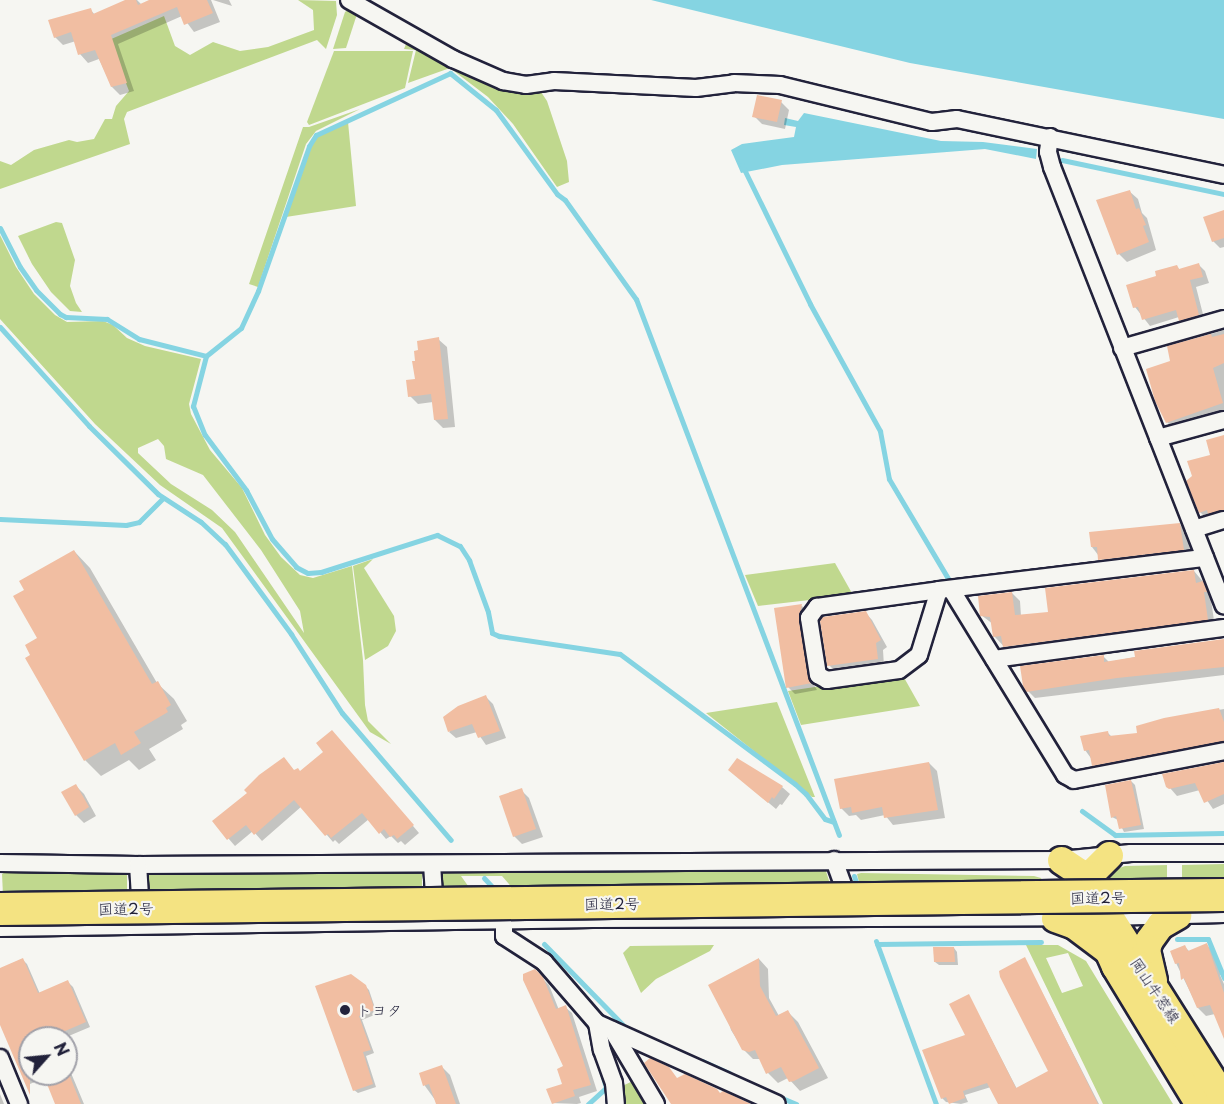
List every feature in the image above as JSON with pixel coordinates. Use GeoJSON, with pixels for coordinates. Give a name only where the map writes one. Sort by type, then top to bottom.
{"type":"FeatureCollection","features":[{"type":"Feature","properties":{"kind":"highway","name":"国道2号"},"geometry":{"type":"LineString","coordinates":[[1,922],[1224,895]]}},
{"type":"Feature","properties":{"kind":"main road"},"geometry":{"type":"LineString","coordinates":[[1088,883],[1093,870],[1109,855]]}},
{"type":"Feature","properties":{"kind":"main road","name":"岡山牛窓線"},"geometry":{"type":"LineString","coordinates":[[1061,860],[1079,872],[1088,883],[1101,917],[1107,950],[1199,1104]]}},
{"type":"Feature","properties":{"kind":"main road"},"geometry":{"type":"LineString","coordinates":[[1155,985],[1148,966],[1146,949],[1154,932],[1177,915]]}},
{"type":"Feature","properties":{"kind":"main road","name":"岡山牛窓線"},"geometry":{"type":"LineString","coordinates":[[1101,917],[1155,985],[1224,1098]]}},
{"type":"Feature","properties":{"kind":"main road"},"geometry":{"type":"LineString","coordinates":[[1055,918],[1074,925],[1107,950]]}},
{"type":"Feature","properties":{"kind":"street"},"geometry":{"type":"LineString","coordinates":[[349,0],[453,59],[503,81],[526,84],[554,81],[696,88],[734,83],[780,86],[932,122],[957,119],[1224,175]]}},
{"type":"Feature","properties":{"kind":"street"},"geometry":{"type":"LineString","coordinates":[[1050,137],[1048,152],[1052,167],[1224,606]]}},
{"type":"Feature","properties":{"kind":"street"},"geometry":{"type":"LineString","coordinates":[[1122,348],[1224,319]]}},
{"type":"Feature","properties":{"kind":"street"},"geometry":{"type":"LineString","coordinates":[[1158,438],[1224,420]]}},
{"type":"Feature","properties":{"kind":"street"},"geometry":{"type":"LineString","coordinates":[[1194,529],[1224,520]]}},
{"type":"Feature","properties":{"kind":"street"},"geometry":{"type":"LineString","coordinates":[[945,589],[919,655],[899,670],[827,680],[818,675],[809,618],[816,607],[945,589],[1205,558]]}},
{"type":"Feature","properties":{"kind":"street"},"geometry":{"type":"LineString","coordinates":[[945,589],[994,658],[1065,775],[1074,780],[1224,751]]}},
{"type":"Feature","properties":{"kind":"street"},"geometry":{"type":"LineString","coordinates":[[994,658],[1224,628]]}},
{"type":"Feature","properties":{"kind":"street"},"geometry":{"type":"LineString","coordinates":[[0,863],[138,865],[1061,860],[1109,855],[1224,853]]}},
{"type":"Feature","properties":{"kind":"street"},"geometry":{"type":"LineString","coordinates":[[834,860],[855,920]]}},
{"type":"Feature","properties":{"kind":"street"},"geometry":{"type":"LineString","coordinates":[[432,864],[436,921]]}},
{"type":"Feature","properties":{"kind":"street"},"geometry":{"type":"LineString","coordinates":[[138,865],[142,925]]}},
{"type":"Feature","properties":{"kind":"street"},"geometry":{"type":"LineString","coordinates":[[0,890],[1,922],[142,925],[1224,915]]}},
{"type":"Feature","properties":{"kind":"street"},"geometry":{"type":"LineString","coordinates":[[504,921],[504,936],[544,962],[598,1022],[656,1104]]}},
{"type":"Feature","properties":{"kind":"street"},"geometry":{"type":"LineString","coordinates":[[598,1022],[602,1050],[614,1083],[616,1104]]}},
{"type":"Feature","properties":{"kind":"street"},"geometry":{"type":"LineString","coordinates":[[598,1022],[777,1104]]}},
{"type":"Feature","properties":{"kind":"street"},"geometry":{"type":"LineString","coordinates":[[0,1058],[19,1104]]}},
{"type":"Feature","properties":{"kind":"green space"},"geometry":{"type":"Polygon","coordinates":[[[298,0],[336,1],[337,15],[326,49],[317,40],[127,112],[124,119],[130,144],[0,189],[0,161],[11,165],[34,150],[69,140],[77,142],[94,139],[105,119],[112,119],[116,106],[129,91],[109,40],[164,16],[175,46],[190,55],[213,42],[240,51],[268,47],[314,30],[313,10],[298,0]]]}},
{"type":"Feature","properties":{"kind":"green space"},"geometry":{"type":"Polygon","coordinates":[[[351,8],[358,11],[346,48],[333,49],[345,12],[351,8]]]}},
{"type":"Feature","properties":{"kind":"green space"},"geometry":{"type":"Polygon","coordinates":[[[408,39],[522,88],[541,92],[547,101],[567,161],[569,182],[557,187],[513,124],[488,97],[450,68],[408,83],[416,50],[404,49],[408,39]]]}},
{"type":"Feature","properties":{"kind":"green space"},"geometry":{"type":"Polygon","coordinates":[[[334,51],[413,51],[405,88],[309,125],[307,122],[334,51]]]}},
{"type":"Feature","properties":{"kind":"green space"},"geometry":{"type":"Polygon","coordinates":[[[360,109],[316,131],[306,144],[258,287],[249,284],[303,127],[309,127],[360,109]]]}},
{"type":"Feature","properties":{"kind":"green space"},"geometry":{"type":"Polygon","coordinates":[[[348,122],[356,206],[286,217],[310,148],[318,135],[348,122]]]}},
{"type":"Feature","properties":{"kind":"green space"},"geometry":{"type":"Polygon","coordinates":[[[56,222],[62,223],[75,260],[70,286],[82,312],[70,311],[51,292],[32,264],[18,236],[56,222]]]}},
{"type":"Feature","properties":{"kind":"green space"},"geometry":{"type":"Polygon","coordinates":[[[0,235],[16,267],[34,294],[55,315],[67,322],[103,321],[113,325],[127,338],[145,346],[201,359],[189,404],[191,414],[210,450],[242,488],[265,535],[281,557],[300,575],[313,578],[352,566],[368,721],[391,744],[370,732],[222,528],[160,485],[95,424],[0,319],[0,235]],[[158,439],[138,448],[138,453],[171,484],[212,510],[235,532],[304,633],[300,611],[261,550],[203,475],[166,459],[164,446],[158,439]]]}},
{"type":"Feature","properties":{"kind":"green space"},"geometry":{"type":"Polygon","coordinates":[[[373,559],[364,568],[394,616],[396,631],[388,646],[365,660],[353,566],[373,559]]]}},
{"type":"Feature","properties":{"kind":"green space"},"geometry":{"type":"Polygon","coordinates":[[[835,563],[853,595],[758,606],[745,575],[835,563]]]}},
{"type":"Feature","properties":{"kind":"green space"},"geometry":{"type":"Polygon","coordinates":[[[902,674],[920,706],[801,725],[788,691],[902,674]]]}},
{"type":"Feature","properties":{"kind":"green space"},"geometry":{"type":"Polygon","coordinates":[[[777,702],[815,797],[812,797],[706,713],[777,702]]]}},
{"type":"Feature","properties":{"kind":"green space"},"geometry":{"type":"Polygon","coordinates":[[[1224,864],[1224,884],[1182,884],[1182,865],[1224,864]]]}},
{"type":"Feature","properties":{"kind":"green space"},"geometry":{"type":"Polygon","coordinates":[[[824,865],[831,887],[515,891],[502,876],[461,876],[471,890],[441,890],[442,869],[824,865]]]}},
{"type":"Feature","properties":{"kind":"green space"},"geometry":{"type":"Polygon","coordinates":[[[1167,865],[1167,885],[1102,884],[1104,877],[1125,866],[1167,865]]]}},
{"type":"Feature","properties":{"kind":"green space"},"geometry":{"type":"Polygon","coordinates":[[[422,870],[422,893],[146,895],[147,872],[422,870]]]}},
{"type":"Feature","properties":{"kind":"green space"},"geometry":{"type":"Polygon","coordinates":[[[7,871],[127,873],[127,895],[3,895],[2,874],[7,871]]]}},
{"type":"Feature","properties":{"kind":"green space"},"geometry":{"type":"Polygon","coordinates":[[[857,874],[1034,876],[1041,878],[1043,886],[860,886],[857,874]]]}},
{"type":"Feature","properties":{"kind":"green space"},"geometry":{"type":"Polygon","coordinates":[[[714,945],[710,951],[656,979],[641,993],[623,953],[630,946],[714,945]]]}},
{"type":"Feature","properties":{"kind":"green space"},"geometry":{"type":"Polygon","coordinates":[[[1026,945],[1058,945],[1086,961],[1173,1104],[1103,1104],[1026,945]],[[1068,953],[1046,958],[1062,993],[1083,986],[1068,953]]]}},
{"type":"Feature","properties":{"kind":"green space"},"geometry":{"type":"Polygon","coordinates":[[[633,1081],[651,1104],[622,1104],[620,1087],[633,1081]]]}},
{"type":"Feature","properties":{"kind":"water"},"geometry":{"type":"Polygon","coordinates":[[[651,0],[1224,0],[1224,119],[910,63],[651,0]]]}},
{"type":"Feature","properties":{"kind":"water"},"geometry":{"type":"Polygon","coordinates":[[[804,113],[941,141],[983,142],[1037,149],[1036,159],[985,149],[782,165],[741,173],[731,150],[742,144],[794,137],[796,127],[784,125],[785,118],[798,121],[804,113]]]}},
{"type":"Feature","properties":{"kind":"building"},"geometry":{"type":"Polygon","coordinates":[[[125,0],[136,0],[138,5],[149,0],[207,0],[213,13],[184,25],[177,7],[111,35],[127,83],[111,87],[95,50],[78,55],[71,32],[54,38],[48,20],[91,8],[93,14],[125,0]]]}},
{"type":"Feature","properties":{"kind":"building"},"geometry":{"type":"Polygon","coordinates":[[[757,95],[782,100],[777,122],[752,117],[757,95]]]}},
{"type":"Feature","properties":{"kind":"building"},"geometry":{"type":"Polygon","coordinates":[[[1130,190],[1136,209],[1139,208],[1146,225],[1143,226],[1149,242],[1117,255],[1096,200],[1130,190]]]}},
{"type":"Feature","properties":{"kind":"building"},"geometry":{"type":"Polygon","coordinates":[[[1224,210],[1224,238],[1212,242],[1203,217],[1224,210]]]}},
{"type":"Feature","properties":{"kind":"building"},"geometry":{"type":"Polygon","coordinates":[[[1199,263],[1203,277],[1190,280],[1199,315],[1179,321],[1176,310],[1142,320],[1138,307],[1133,308],[1126,285],[1156,276],[1155,271],[1177,265],[1179,269],[1199,263]]]}},
{"type":"Feature","properties":{"kind":"building"},"geometry":{"type":"Polygon","coordinates":[[[1211,334],[1212,337],[1224,334],[1224,363],[1213,368],[1223,403],[1166,423],[1155,401],[1146,369],[1170,361],[1167,346],[1211,334]]]}},
{"type":"Feature","properties":{"kind":"building"},"geometry":{"type":"Polygon","coordinates":[[[439,337],[448,419],[434,420],[431,394],[408,397],[406,380],[415,379],[412,361],[415,361],[414,351],[418,350],[417,341],[439,337]]]}},
{"type":"Feature","properties":{"kind":"building"},"geometry":{"type":"Polygon","coordinates":[[[1224,435],[1224,510],[1208,514],[1207,510],[1199,513],[1186,481],[1192,476],[1187,461],[1210,455],[1206,440],[1224,435]]]}},
{"type":"Feature","properties":{"kind":"building"},"geometry":{"type":"Polygon","coordinates":[[[1180,523],[1184,550],[1098,560],[1097,547],[1091,547],[1089,532],[1180,523]]]}},
{"type":"Feature","properties":{"kind":"building"},"geometry":{"type":"Polygon","coordinates":[[[74,550],[152,684],[158,681],[171,705],[166,708],[168,712],[134,732],[141,743],[121,755],[115,743],[84,761],[25,658],[30,655],[25,645],[37,638],[13,596],[24,590],[19,581],[74,550]]]}},
{"type":"Feature","properties":{"kind":"building"},"geometry":{"type":"Polygon","coordinates":[[[1194,570],[1196,583],[1203,581],[1207,592],[1204,592],[1208,620],[1003,647],[1001,636],[993,637],[990,617],[980,616],[978,596],[1012,592],[1015,615],[1048,612],[1045,588],[1194,570]]]}},
{"type":"Feature","properties":{"kind":"building"},"geometry":{"type":"Polygon","coordinates":[[[802,604],[799,620],[808,677],[812,683],[786,688],[774,608],[802,604]]]}},
{"type":"Feature","properties":{"kind":"building"},"geometry":{"type":"Polygon","coordinates":[[[866,611],[881,640],[876,643],[878,659],[827,666],[820,621],[823,617],[866,611]]]}},
{"type":"Feature","properties":{"kind":"building"},"geometry":{"type":"Polygon","coordinates":[[[1224,639],[1224,667],[1117,678],[1026,692],[1023,686],[1020,666],[1104,655],[1104,662],[1135,657],[1134,651],[1224,639]]]}},
{"type":"Feature","properties":{"kind":"building"},"geometry":{"type":"Polygon","coordinates":[[[486,695],[500,731],[478,738],[472,724],[448,732],[443,717],[458,706],[486,695]]]}},
{"type":"Feature","properties":{"kind":"building"},"geometry":{"type":"Polygon","coordinates":[[[1219,708],[1224,722],[1224,741],[1092,766],[1089,750],[1084,751],[1080,736],[1108,731],[1109,736],[1137,733],[1136,726],[1164,718],[1219,708]]]}},
{"type":"Feature","properties":{"kind":"building"},"geometry":{"type":"Polygon","coordinates":[[[332,730],[414,825],[397,839],[394,835],[390,837],[384,829],[379,834],[362,813],[331,838],[328,834],[325,836],[294,800],[254,835],[246,825],[227,840],[212,821],[247,793],[244,790],[259,775],[284,757],[294,770],[298,768],[300,771],[323,752],[316,743],[332,730]]]}},
{"type":"Feature","properties":{"kind":"building"},"geometry":{"type":"Polygon","coordinates":[[[737,758],[783,786],[774,799],[772,797],[768,803],[728,770],[737,758]]]}},
{"type":"Feature","properties":{"kind":"building"},"geometry":{"type":"Polygon","coordinates":[[[929,762],[938,810],[884,818],[882,807],[852,813],[851,807],[840,809],[834,779],[929,762]]]}},
{"type":"Feature","properties":{"kind":"building"},"geometry":{"type":"Polygon","coordinates":[[[1224,762],[1224,794],[1204,803],[1195,783],[1169,789],[1166,787],[1162,774],[1224,762]]]}},
{"type":"Feature","properties":{"kind":"building"},"geometry":{"type":"Polygon","coordinates":[[[1131,780],[1141,825],[1119,829],[1116,816],[1111,818],[1105,785],[1131,780]]]}},
{"type":"Feature","properties":{"kind":"building"},"geometry":{"type":"Polygon","coordinates":[[[76,784],[89,807],[75,816],[61,792],[76,784]]]}},
{"type":"Feature","properties":{"kind":"building"},"geometry":{"type":"Polygon","coordinates":[[[522,788],[536,829],[513,837],[499,796],[522,788]]]}},
{"type":"Feature","properties":{"kind":"building"},"geometry":{"type":"Polygon","coordinates":[[[1207,943],[1224,993],[1224,1039],[1210,1005],[1197,1008],[1184,978],[1181,980],[1179,963],[1175,964],[1170,951],[1185,945],[1188,951],[1207,943]]]}},
{"type":"Feature","properties":{"kind":"building"},"geometry":{"type":"Polygon","coordinates":[[[933,947],[954,947],[955,962],[934,962],[933,947]]]}},
{"type":"Feature","properties":{"kind":"building"},"geometry":{"type":"Polygon","coordinates":[[[1025,957],[1098,1104],[998,1104],[987,1083],[963,1091],[965,1098],[949,1104],[946,1097],[941,1099],[922,1050],[965,1035],[949,1004],[969,994],[1016,1088],[1048,1071],[1000,977],[999,971],[1025,957]]]}},
{"type":"Feature","properties":{"kind":"building"},"geometry":{"type":"Polygon","coordinates":[[[23,958],[38,993],[68,980],[86,1022],[77,1026],[18,1026],[18,1067],[0,1025],[0,968],[23,958]]]}},
{"type":"Feature","properties":{"kind":"building"},"geometry":{"type":"Polygon","coordinates":[[[759,958],[760,986],[776,1016],[788,1010],[819,1068],[794,1081],[789,1082],[781,1067],[766,1074],[755,1050],[749,1052],[742,1050],[708,985],[759,958]]]}},
{"type":"Feature","properties":{"kind":"building"},"geometry":{"type":"Polygon","coordinates":[[[535,969],[543,977],[556,1009],[566,1005],[591,1085],[573,1090],[575,1096],[552,1104],[546,1089],[562,1084],[557,1069],[563,1066],[523,980],[523,974],[535,969]]]}},
{"type":"Feature","properties":{"kind":"building"},"geometry":{"type":"Polygon","coordinates":[[[351,974],[366,985],[375,1010],[359,1016],[371,1050],[363,1052],[373,1084],[353,1091],[315,986],[351,974]]]}},
{"type":"Feature","properties":{"kind":"building"},"geometry":{"type":"Polygon","coordinates":[[[650,1058],[669,1067],[677,1078],[685,1074],[717,1089],[720,1093],[723,1091],[751,1104],[671,1104],[644,1063],[650,1058]]]}},
{"type":"Feature","properties":{"kind":"building"},"geometry":{"type":"Polygon","coordinates":[[[442,1065],[456,1104],[436,1104],[429,1084],[423,1086],[419,1073],[442,1065]]]}},
{"type":"Feature","properties":{"kind":"building"},"geometry":{"type":"Polygon","coordinates":[[[48,1086],[74,1086],[81,1104],[55,1104],[48,1086]]]}},
{"type":"Feature","properties":{"kind":"waterway"},"geometry":{"type":"LineString","coordinates":[[0,228],[20,267],[36,290],[60,314],[66,317],[107,319],[139,339],[206,356],[241,328],[258,291],[309,146],[316,135],[450,73],[496,110],[557,194],[565,200],[636,299],[839,835]]}},
{"type":"Feature","properties":{"kind":"waterway"},"geometry":{"type":"LineString","coordinates":[[1062,160],[1224,194]]}},
{"type":"Feature","properties":{"kind":"waterway"},"geometry":{"type":"LineString","coordinates":[[742,165],[810,304],[880,431],[889,479],[949,580]]}},
{"type":"Feature","properties":{"kind":"waterway"},"geometry":{"type":"LineString","coordinates":[[0,327],[89,426],[158,494],[201,522],[225,544],[291,634],[342,713],[451,840]]}},
{"type":"Feature","properties":{"kind":"waterway"},"geometry":{"type":"LineString","coordinates":[[206,356],[193,406],[205,435],[246,490],[272,539],[296,567],[308,573],[321,572],[437,535],[460,546],[469,560],[488,612],[492,633],[499,636],[620,654],[795,784],[806,794],[825,819],[834,822]]}},
{"type":"Feature","properties":{"kind":"waterway"},"geometry":{"type":"LineString","coordinates":[[0,519],[126,525],[139,522],[163,498]]}},
{"type":"Feature","properties":{"kind":"waterway"},"geometry":{"type":"LineString","coordinates":[[1082,811],[1115,835],[1224,833]]}},
{"type":"Feature","properties":{"kind":"waterway"},"geometry":{"type":"LineString","coordinates":[[854,876],[858,888]]}},
{"type":"Feature","properties":{"kind":"waterway"},"geometry":{"type":"LineString","coordinates":[[484,878],[497,892]]}},
{"type":"Feature","properties":{"kind":"waterway"},"geometry":{"type":"LineString","coordinates":[[1177,939],[1208,939],[1224,978]]}},
{"type":"Feature","properties":{"kind":"waterway"},"geometry":{"type":"LineString","coordinates":[[876,941],[936,1104]]}},
{"type":"Feature","properties":{"kind":"waterway"},"geometry":{"type":"LineString","coordinates":[[877,944],[1041,942]]}},
{"type":"Feature","properties":{"kind":"waterway"},"geometry":{"type":"LineString","coordinates":[[544,944],[627,1029]]}},
{"type":"Feature","properties":{"kind":"waterway"},"geometry":{"type":"LineString","coordinates":[[591,1033],[608,1104]]}},
{"type":"Feature","properties":{"kind":"waterway"},"geometry":{"type":"LineString","coordinates":[[702,1061],[729,1073]]}},
{"type":"Feature","properties":{"kind":"waterway"},"geometry":{"type":"LineString","coordinates":[[588,1104],[606,1088]]}},
{"type":"Feature","properties":{"kind":"waterway"},"geometry":{"type":"LineString","coordinates":[[775,1095],[796,1104]]}},
{"type":"Feature","properties":{"kind":"place","name":"トヨタ"},"geometry":{"type":"Point","coordinates":[345,1010]}}]}
